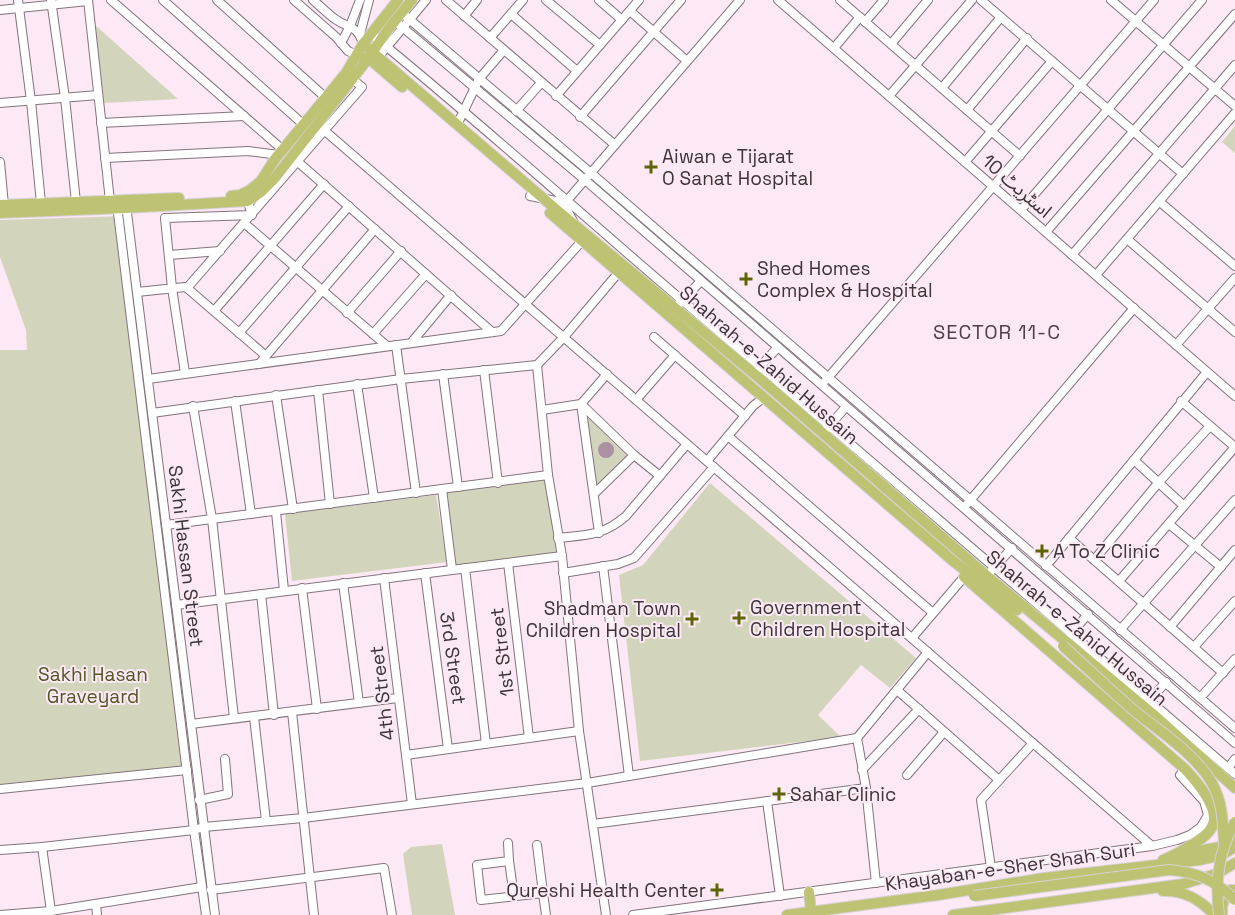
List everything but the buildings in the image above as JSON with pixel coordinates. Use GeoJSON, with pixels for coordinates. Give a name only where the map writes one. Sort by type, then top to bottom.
{"type":"FeatureCollection","features":[{"type":"Feature","properties":{"kind":"main road"},"geometry":{"type":"LineString","coordinates":[[365,37],[398,0]]}},
{"type":"Feature","properties":{"kind":"main road"},"geometry":{"type":"LineString","coordinates":[[1,208],[247,197],[262,192],[275,178],[351,78],[383,44],[402,20],[412,0]]}},
{"type":"Feature","properties":{"kind":"main road","name":"Shahrah-e-Zahid Hussain"},"geometry":{"type":"LineString","coordinates":[[365,37],[369,57],[953,560]]}},
{"type":"Feature","properties":{"kind":"main road"},"geometry":{"type":"LineString","coordinates":[[247,197],[261,181],[281,152],[346,73],[369,57]]}},
{"type":"Feature","properties":{"kind":"main road","name":"Shahrah-e-Zahid Hussain"},"geometry":{"type":"LineString","coordinates":[[369,57],[457,124],[543,199],[678,304],[757,370],[764,382],[825,430],[990,572],[1235,788]]}},
{"type":"Feature","properties":{"kind":"main road"},"geometry":{"type":"LineString","coordinates":[[1,208],[76,202],[119,204]]}},
{"type":"Feature","properties":{"kind":"main road"},"geometry":{"type":"LineString","coordinates":[[759,394],[764,382]]}},
{"type":"Feature","properties":{"kind":"main road"},"geometry":{"type":"LineString","coordinates":[[953,560],[964,576],[1185,769],[1206,795],[1214,815],[1211,828],[1204,836],[1173,856]]}},
{"type":"Feature","properties":{"kind":"main road"},"geometry":{"type":"LineString","coordinates":[[953,560],[1063,646],[1130,707],[1185,752],[1203,770],[1212,782],[1223,811],[1224,846]]}},
{"type":"Feature","properties":{"kind":"main road"},"geometry":{"type":"LineString","coordinates":[[1221,915],[1217,888],[1218,867],[1224,846],[1235,822]]}},
{"type":"Feature","properties":{"kind":"main road"},"geometry":{"type":"LineString","coordinates":[[1153,864],[1173,856],[1220,847],[1235,836]]}},
{"type":"Feature","properties":{"kind":"main road","name":"Khayaban-e-Sher Shah Suri"},"geometry":{"type":"LineString","coordinates":[[787,915],[938,895],[1044,878],[1200,860],[1222,855],[1235,847]]}},
{"type":"Feature","properties":{"kind":"main road"},"geometry":{"type":"LineString","coordinates":[[953,915],[1125,893],[1192,882],[1216,874],[1235,863]]}},
{"type":"Feature","properties":{"kind":"main road"},"geometry":{"type":"LineString","coordinates":[[938,895],[974,896],[1168,870],[1185,871],[1209,880],[1220,886],[1235,900]]}},
{"type":"Feature","properties":{"kind":"main road"},"geometry":{"type":"LineString","coordinates":[[1221,915],[1223,897],[1226,892],[1235,890]]}},
{"type":"Feature","properties":{"kind":"main road"},"geometry":{"type":"LineString","coordinates":[[1125,893],[1167,891],[1185,894],[1206,905],[1214,915]]}},
{"type":"Feature","properties":{"kind":"main road"},"geometry":{"type":"LineString","coordinates":[[809,892],[811,912]]}},
{"type":"Feature","properties":{"kind":"street"},"geometry":{"type":"LineString","coordinates":[[0,10],[19,4],[88,0],[105,158],[119,204]]}},
{"type":"Feature","properties":{"kind":"street"},"geometry":{"type":"LineString","coordinates":[[111,0],[244,116],[281,152]]}},
{"type":"Feature","properties":{"kind":"street"},"geometry":{"type":"LineString","coordinates":[[163,0],[304,125]]}},
{"type":"Feature","properties":{"kind":"street"},"geometry":{"type":"LineString","coordinates":[[217,0],[326,98]]}},
{"type":"Feature","properties":{"kind":"street","name":"Shahrah-e-Zahid Hussain"},"geometry":{"type":"LineString","coordinates":[[294,0],[348,51],[369,57]]}},
{"type":"Feature","properties":{"kind":"street","name":"Shahrah-e-Zahid Hussain"},"geometry":{"type":"LineString","coordinates":[[313,0],[337,20],[350,26],[365,37]]}},
{"type":"Feature","properties":{"kind":"street"},"geometry":{"type":"LineString","coordinates":[[341,43],[360,0]]}},
{"type":"Feature","properties":{"kind":"street"},"geometry":{"type":"LineString","coordinates":[[369,0],[365,37],[383,44],[464,112],[567,201],[678,304],[701,281]]}},
{"type":"Feature","properties":{"kind":"street"},"geometry":{"type":"LineString","coordinates":[[402,20],[426,0]]}},
{"type":"Feature","properties":{"kind":"street"},"geometry":{"type":"LineString","coordinates":[[446,0],[614,146]]}},
{"type":"Feature","properties":{"kind":"street"},"geometry":{"type":"LineString","coordinates":[[464,16],[477,0]]}},
{"type":"Feature","properties":{"kind":"street"},"geometry":{"type":"LineString","coordinates":[[490,38],[523,0]]}},
{"type":"Feature","properties":{"kind":"street"},"geometry":{"type":"LineString","coordinates":[[546,0],[600,45]]}},
{"type":"Feature","properties":{"kind":"street"},"geometry":{"type":"LineString","coordinates":[[599,0],[622,20]]}},
{"type":"Feature","properties":{"kind":"street"},"geometry":{"type":"LineString","coordinates":[[556,96],[640,0]]}},
{"type":"Feature","properties":{"kind":"street"},"geometry":{"type":"LineString","coordinates":[[580,117],[681,0]]}},
{"type":"Feature","properties":{"kind":"street"},"geometry":{"type":"LineString","coordinates":[[558,211],[740,0]]}},
{"type":"Feature","properties":{"kind":"street","name":"اسٹریٹ 10"},"geometry":{"type":"LineString","coordinates":[[778,0],[1235,396]]}},
{"type":"Feature","properties":{"kind":"street"},"geometry":{"type":"LineString","coordinates":[[840,0],[1020,156]]}},
{"type":"Feature","properties":{"kind":"street"},"geometry":{"type":"LineString","coordinates":[[834,48],[884,0]]}},
{"type":"Feature","properties":{"kind":"street"},"geometry":{"type":"LineString","coordinates":[[890,44],[928,0]]}},
{"type":"Feature","properties":{"kind":"street"},"geometry":{"type":"LineString","coordinates":[[889,96],[972,0]]}},
{"type":"Feature","properties":{"kind":"street"},"geometry":{"type":"LineString","coordinates":[[981,0],[1183,174]]}},
{"type":"Feature","properties":{"kind":"street"},"geometry":{"type":"LineString","coordinates":[[1111,0],[1235,106]]}},
{"type":"Feature","properties":{"kind":"street"},"geometry":{"type":"LineString","coordinates":[[822,386],[1154,0]]}},
{"type":"Feature","properties":{"kind":"street"},"geometry":{"type":"LineString","coordinates":[[1021,210],[1202,0]]}},
{"type":"Feature","properties":{"kind":"street"},"geometry":{"type":"LineString","coordinates":[[52,2],[76,202]]}},
{"type":"Feature","properties":{"kind":"street"},"geometry":{"type":"LineString","coordinates":[[19,4],[41,204]]}},
{"type":"Feature","properties":{"kind":"street"},"geometry":{"type":"LineString","coordinates":[[630,11],[687,62]]}},
{"type":"Feature","properties":{"kind":"street"},"geometry":{"type":"LineString","coordinates":[[510,14],[577,71]]}},
{"type":"Feature","properties":{"kind":"street"},"geometry":{"type":"LineString","coordinates":[[1046,232],[1235,14]]}},
{"type":"Feature","properties":{"kind":"street"},"geometry":{"type":"LineString","coordinates":[[942,88],[1001,17]]}},
{"type":"Feature","properties":{"kind":"street"},"geometry":{"type":"LineString","coordinates":[[402,20],[479,79],[591,173],[1235,728]]}},
{"type":"Feature","properties":{"kind":"street"},"geometry":{"type":"LineString","coordinates":[[402,20],[475,88],[586,180],[1235,742]]}},
{"type":"Feature","properties":{"kind":"street"},"geometry":{"type":"LineString","coordinates":[[967,110],[1027,38]]}},
{"type":"Feature","properties":{"kind":"street"},"geometry":{"type":"LineString","coordinates":[[457,124],[479,79],[504,50]]}},
{"type":"Feature","properties":{"kind":"street"},"geometry":{"type":"LineString","coordinates":[[965,162],[1052,62]]}},
{"type":"Feature","properties":{"kind":"street"},"geometry":{"type":"LineString","coordinates":[[1072,255],[1235,66]]}},
{"type":"Feature","properties":{"kind":"street"},"geometry":{"type":"LineString","coordinates":[[188,288],[362,87],[351,78]]}},
{"type":"Feature","properties":{"kind":"street"},"geometry":{"type":"LineString","coordinates":[[516,111],[541,83]]}},
{"type":"Feature","properties":{"kind":"street"},"geometry":{"type":"LineString","coordinates":[[0,103],[98,95]]}},
{"type":"Feature","properties":{"kind":"street"},"geometry":{"type":"LineString","coordinates":[[1096,275],[1235,113]]}},
{"type":"Feature","properties":{"kind":"street"},"geometry":{"type":"LineString","coordinates":[[101,123],[244,116]]}},
{"type":"Feature","properties":{"kind":"street"},"geometry":{"type":"LineString","coordinates":[[325,131],[1152,846]]}},
{"type":"Feature","properties":{"kind":"street"},"geometry":{"type":"LineString","coordinates":[[105,158],[248,150],[281,152]]}},
{"type":"Feature","properties":{"kind":"street"},"geometry":{"type":"LineString","coordinates":[[0,162],[1,208]]}},
{"type":"Feature","properties":{"kind":"street"},"geometry":{"type":"LineString","coordinates":[[298,162],[492,332]]}},
{"type":"Feature","properties":{"kind":"street"},"geometry":{"type":"LineString","coordinates":[[214,311],[324,184]]}},
{"type":"Feature","properties":{"kind":"street"},"geometry":{"type":"LineString","coordinates":[[530,196],[567,201]]}},
{"type":"Feature","properties":{"kind":"street"},"geometry":{"type":"LineString","coordinates":[[247,197],[252,215]]}},
{"type":"Feature","properties":{"kind":"street"},"geometry":{"type":"LineString","coordinates":[[567,201],[568,212],[590,248]]}},
{"type":"Feature","properties":{"kind":"street"},"geometry":{"type":"LineString","coordinates":[[1160,202],[1235,266]]}},
{"type":"Feature","properties":{"kind":"street","name":"Sakhi Hassan Street"},"geometry":{"type":"LineString","coordinates":[[119,204],[137,292],[199,800],[215,915]]}},
{"type":"Feature","properties":{"kind":"street","name":"Sakhi Hassan Street"},"geometry":{"type":"LineString","coordinates":[[119,204],[194,830],[206,915]]}},
{"type":"Feature","properties":{"kind":"street"},"geometry":{"type":"LineString","coordinates":[[239,333],[349,206]]}},
{"type":"Feature","properties":{"kind":"street"},"geometry":{"type":"LineString","coordinates":[[185,373],[172,288],[165,218],[252,215]]}},
{"type":"Feature","properties":{"kind":"street"},"geometry":{"type":"LineString","coordinates":[[244,223],[387,346]]}},
{"type":"Feature","properties":{"kind":"street"},"geometry":{"type":"LineString","coordinates":[[259,364],[375,229]]}},
{"type":"Feature","properties":{"kind":"street"},"geometry":{"type":"LineString","coordinates":[[1127,239],[1235,332]]}},
{"type":"Feature","properties":{"kind":"street"},"geometry":{"type":"LineString","coordinates":[[148,379],[501,331],[582,241]]}},
{"type":"Feature","properties":{"kind":"street"},"geometry":{"type":"LineString","coordinates":[[169,255],[220,251]]}},
{"type":"Feature","properties":{"kind":"street"},"geometry":{"type":"LineString","coordinates":[[347,313],[400,251]]}},
{"type":"Feature","properties":{"kind":"street"},"geometry":{"type":"LineString","coordinates":[[152,412],[357,384],[537,365],[564,337],[619,272]]}},
{"type":"Feature","properties":{"kind":"street"},"geometry":{"type":"LineString","coordinates":[[373,334],[426,274]]}},
{"type":"Feature","properties":{"kind":"street"},"geometry":{"type":"LineString","coordinates":[[1176,345],[1235,278]]}},
{"type":"Feature","properties":{"kind":"street"},"geometry":{"type":"LineString","coordinates":[[137,292],[188,288],[266,356]]}},
{"type":"Feature","properties":{"kind":"street"},"geometry":{"type":"LineString","coordinates":[[411,343],[451,295]]}},
{"type":"Feature","properties":{"kind":"street"},"geometry":{"type":"LineString","coordinates":[[964,507],[1134,308]]}},
{"type":"Feature","properties":{"kind":"street"},"geometry":{"type":"LineString","coordinates":[[654,337],[745,416]]}},
{"type":"Feature","properties":{"kind":"street"},"geometry":{"type":"LineString","coordinates":[[396,346],[416,493]]}},
{"type":"Feature","properties":{"kind":"street"},"geometry":{"type":"LineString","coordinates":[[778,347],[757,370],[825,430],[846,407]]}},
{"type":"Feature","properties":{"kind":"street"},"geometry":{"type":"LineString","coordinates":[[636,400],[675,355]]}},
{"type":"Feature","properties":{"kind":"street"},"geometry":{"type":"LineString","coordinates":[[537,365],[548,475],[562,556],[579,731],[606,915]]}},
{"type":"Feature","properties":{"kind":"street"},"geometry":{"type":"LineString","coordinates":[[484,370],[498,483]]}},
{"type":"Feature","properties":{"kind":"street"},"geometry":{"type":"LineString","coordinates":[[1046,566],[1207,372]]}},
{"type":"Feature","properties":{"kind":"street"},"geometry":{"type":"LineString","coordinates":[[443,374],[458,487]]}},
{"type":"Feature","properties":{"kind":"street"},"geometry":{"type":"LineString","coordinates":[[542,410],[581,404],[607,374]]}},
{"type":"Feature","properties":{"kind":"street"},"geometry":{"type":"LineString","coordinates":[[357,384],[374,498]]}},
{"type":"Feature","properties":{"kind":"street"},"geometry":{"type":"LineString","coordinates":[[318,390],[330,504]]}},
{"type":"Feature","properties":{"kind":"street"},"geometry":{"type":"LineString","coordinates":[[707,461],[745,416],[759,394]]}},
{"type":"Feature","properties":{"kind":"street"},"geometry":{"type":"LineString","coordinates":[[276,395],[292,509]]}},
{"type":"Feature","properties":{"kind":"street"},"geometry":{"type":"LineString","coordinates":[[235,400],[251,514]]}},
{"type":"Feature","properties":{"kind":"street"},"geometry":{"type":"LineString","coordinates":[[1119,581],[1235,447],[1181,401]]}},
{"type":"Feature","properties":{"kind":"street"},"geometry":{"type":"LineString","coordinates":[[581,404],[634,455],[660,476]]}},
{"type":"Feature","properties":{"kind":"street"},"geometry":{"type":"LineString","coordinates":[[581,404],[599,534]]}},
{"type":"Feature","properties":{"kind":"street"},"geometry":{"type":"LineString","coordinates":[[193,406],[212,519],[234,718]]}},
{"type":"Feature","properties":{"kind":"street"},"geometry":{"type":"LineString","coordinates":[[1094,560],[1159,482],[1210,426]]}},
{"type":"Feature","properties":{"kind":"street"},"geometry":{"type":"LineString","coordinates":[[728,436],[933,613]]}},
{"type":"Feature","properties":{"kind":"street"},"geometry":{"type":"LineString","coordinates":[[558,538],[599,534],[621,520],[688,444]]}},
{"type":"Feature","properties":{"kind":"street"},"geometry":{"type":"LineString","coordinates":[[594,494],[634,455]]}},
{"type":"Feature","properties":{"kind":"street"},"geometry":{"type":"LineString","coordinates":[[1134,460],[1184,506]]}},
{"type":"Feature","properties":{"kind":"street"},"geometry":{"type":"LineString","coordinates":[[563,572],[618,564],[634,558],[714,467]]}},
{"type":"Feature","properties":{"kind":"street"},"geometry":{"type":"LineString","coordinates":[[166,525],[548,475]]}},
{"type":"Feature","properties":{"kind":"street"},"geometry":{"type":"LineString","coordinates":[[442,489],[452,569]]}},
{"type":"Feature","properties":{"kind":"street"},"geometry":{"type":"LineString","coordinates":[[1120,630],[1235,500]]}},
{"type":"Feature","properties":{"kind":"street"},"geometry":{"type":"LineString","coordinates":[[276,512],[284,590]]}},
{"type":"Feature","properties":{"kind":"street"},"geometry":{"type":"LineString","coordinates":[[1169,524],[1220,567]]}},
{"type":"Feature","properties":{"kind":"street"},"geometry":{"type":"LineString","coordinates":[[1069,538],[1223,673]]}},
{"type":"Feature","properties":{"kind":"street"},"geometry":{"type":"LineString","coordinates":[[1012,548],[990,572],[1072,634],[1235,774]]}},
{"type":"Feature","properties":{"kind":"street"},"geometry":{"type":"LineString","coordinates":[[1170,627],[1235,550]]}},
{"type":"Feature","properties":{"kind":"street"},"geometry":{"type":"LineString","coordinates":[[176,605],[562,556]]}},
{"type":"Feature","properties":{"kind":"street","name":"1st Street"},"geometry":{"type":"LineString","coordinates":[[508,563],[529,738]]}},
{"type":"Feature","properties":{"kind":"street"},"geometry":{"type":"LineString","coordinates":[[604,566],[629,776]]}},
{"type":"Feature","properties":{"kind":"street"},"geometry":{"type":"LineString","coordinates":[[465,568],[486,744]]}},
{"type":"Feature","properties":{"kind":"street","name":"3rd Street"},"geometry":{"type":"LineString","coordinates":[[425,573],[448,749]]}},
{"type":"Feature","properties":{"kind":"street"},"geometry":{"type":"LineString","coordinates":[[912,638],[964,576]]}},
{"type":"Feature","properties":{"kind":"street","name":"4th Street"},"geometry":{"type":"LineString","coordinates":[[384,578],[412,804]]}},
{"type":"Feature","properties":{"kind":"street"},"geometry":{"type":"LineString","coordinates":[[343,583],[359,703]]}},
{"type":"Feature","properties":{"kind":"street"},"geometry":{"type":"LineString","coordinates":[[302,588],[317,709]]}},
{"type":"Feature","properties":{"kind":"street"},"geometry":{"type":"LineString","coordinates":[[261,594],[274,715]]}},
{"type":"Feature","properties":{"kind":"street"},"geometry":{"type":"LineString","coordinates":[[1194,647],[1235,601]]}},
{"type":"Feature","properties":{"kind":"street"},"geometry":{"type":"LineString","coordinates":[[1072,634],[1088,614]]}},
{"type":"Feature","properties":{"kind":"street"},"geometry":{"type":"LineString","coordinates":[[0,850],[303,818],[587,783],[857,738],[928,652]]}},
{"type":"Feature","properties":{"kind":"street"},"geometry":{"type":"LineString","coordinates":[[1200,698],[1235,659]]}},
{"type":"Feature","properties":{"kind":"street"},"geometry":{"type":"LineString","coordinates":[[1149,701],[1166,682]]}},
{"type":"Feature","properties":{"kind":"street"},"geometry":{"type":"LineString","coordinates":[[897,690],[999,780]]}},
{"type":"Feature","properties":{"kind":"street"},"geometry":{"type":"LineString","coordinates":[[191,724],[398,698]]}},
{"type":"Feature","properties":{"kind":"street"},"geometry":{"type":"LineString","coordinates":[[862,770],[919,709]]}},
{"type":"Feature","properties":{"kind":"street"},"geometry":{"type":"LineString","coordinates":[[292,712],[314,915]]}},
{"type":"Feature","properties":{"kind":"street"},"geometry":{"type":"LineString","coordinates":[[254,716],[266,821]]}},
{"type":"Feature","properties":{"kind":"street"},"geometry":{"type":"LineString","coordinates":[[406,755],[579,731]]}},
{"type":"Feature","properties":{"kind":"street"},"geometry":{"type":"LineString","coordinates":[[907,775],[944,732]]}},
{"type":"Feature","properties":{"kind":"street"},"geometry":{"type":"LineString","coordinates":[[857,738],[866,788],[876,883]]}},
{"type":"Feature","properties":{"kind":"street"},"geometry":{"type":"LineString","coordinates":[[990,868],[982,800],[1033,743]]}},
{"type":"Feature","properties":{"kind":"street"},"geometry":{"type":"LineString","coordinates":[[199,800],[228,794],[225,759]]}},
{"type":"Feature","properties":{"kind":"street"},"geometry":{"type":"LineString","coordinates":[[1228,768],[1235,759]]}},
{"type":"Feature","properties":{"kind":"street"},"geometry":{"type":"LineString","coordinates":[[633,915],[1152,846],[1177,840],[1190,835],[1201,827],[1208,815],[1204,801],[1180,775],[1185,769]]}},
{"type":"Feature","properties":{"kind":"street"},"geometry":{"type":"LineString","coordinates":[[0,789],[187,770]]}},
{"type":"Feature","properties":{"kind":"street"},"geometry":{"type":"LineString","coordinates":[[593,824],[866,788]]}},
{"type":"Feature","properties":{"kind":"street"},"geometry":{"type":"LineString","coordinates":[[767,801],[780,896]]}},
{"type":"Feature","properties":{"kind":"street"},"geometry":{"type":"LineString","coordinates":[[508,842],[514,896]]}},
{"type":"Feature","properties":{"kind":"street"},"geometry":{"type":"LineString","coordinates":[[537,845],[546,915]]}},
{"type":"Feature","properties":{"kind":"street"},"geometry":{"type":"LineString","coordinates":[[42,847],[52,910]]}},
{"type":"Feature","properties":{"kind":"street"},"geometry":{"type":"LineString","coordinates":[[509,861],[477,865],[481,900],[543,893]]}},
{"type":"Feature","properties":{"kind":"street"},"geometry":{"type":"LineString","coordinates":[[211,890],[310,879],[384,868],[392,915]]}},
{"type":"Feature","properties":{"kind":"street"},"geometry":{"type":"LineString","coordinates":[[0,915],[96,904],[202,887]]}},
{"type":"Feature","properties":{"kind":"street"},"geometry":{"type":"LineString","coordinates":[[96,904],[97,915]]}},
{"type":"Feature","properties":{"kind":"green space"},"geometry":{"type":"Polygon","coordinates":[[[95,25],[178,99],[104,103],[95,25]]]}},
{"type":"Feature","properties":{"kind":"green space"},"geometry":{"type":"Polygon","coordinates":[[[1235,126],[1235,153],[1222,142],[1235,126]]]}},
{"type":"Feature","properties":{"kind":"green space","name":"Sakhi Hasan Graveyard"},"geometry":{"type":"Polygon","coordinates":[[[127,216],[196,769],[0,789],[0,350],[27,350],[26,330],[0,257],[0,220],[127,216]]]}},
{"type":"Feature","properties":{"kind":"green space"},"geometry":{"type":"Polygon","coordinates":[[[581,404],[634,455],[594,494],[581,404]]]}},
{"type":"Feature","properties":{"kind":"green space"},"geometry":{"type":"Polygon","coordinates":[[[548,475],[562,556],[452,569],[442,489],[548,475]]]}},
{"type":"Feature","properties":{"kind":"green space"},"geometry":{"type":"Polygon","coordinates":[[[710,483],[916,658],[890,688],[861,665],[818,715],[841,737],[640,761],[619,575],[643,565],[710,483]]]}},
{"type":"Feature","properties":{"kind":"green space"},"geometry":{"type":"Polygon","coordinates":[[[436,495],[447,562],[292,581],[285,514],[436,495]]]}},
{"type":"Feature","properties":{"kind":"green space"},"geometry":{"type":"Polygon","coordinates":[[[442,844],[455,915],[412,915],[403,854],[411,847],[442,844]]]}},
{"type":"Feature","properties":{"kind":"shaded area"},"geometry":{"type":"Polygon","coordinates":[[[606,442],[612,444],[614,450],[612,456],[606,458],[600,456],[598,450],[600,444],[606,442]]]}},
{"type":"Feature","properties":{"kind":"place","name":"Aiwan e Tijarat O Sanat Hospital"},"geometry":{"type":"Point","coordinates":[651,167]}},
{"type":"Feature","properties":{"kind":"place","name":"Shed Homes Complex & Hospital"},"geometry":{"type":"Point","coordinates":[746,279]}},
{"type":"Feature","properties":{"kind":"place","name":"A To Z Clinic"},"geometry":{"type":"Point","coordinates":[1042,551]}},
{"type":"Feature","properties":{"kind":"place","name":"Government Children Hospital"},"geometry":{"type":"Point","coordinates":[739,618]}},
{"type":"Feature","properties":{"kind":"place","name":"Shadman Town Children Hospital"},"geometry":{"type":"Point","coordinates":[692,619]}},
{"type":"Feature","properties":{"kind":"place","name":"Sahar Clinic"},"geometry":{"type":"Point","coordinates":[779,794]}},
{"type":"Feature","properties":{"kind":"place","name":"Qureshi Health Center"},"geometry":{"type":"Point","coordinates":[717,890]}},
{"type":"Feature","properties":{"kind":"district","name":"SECTOR 11-C"},"geometry":{"type":"Point","coordinates":[997,332]}}]}
